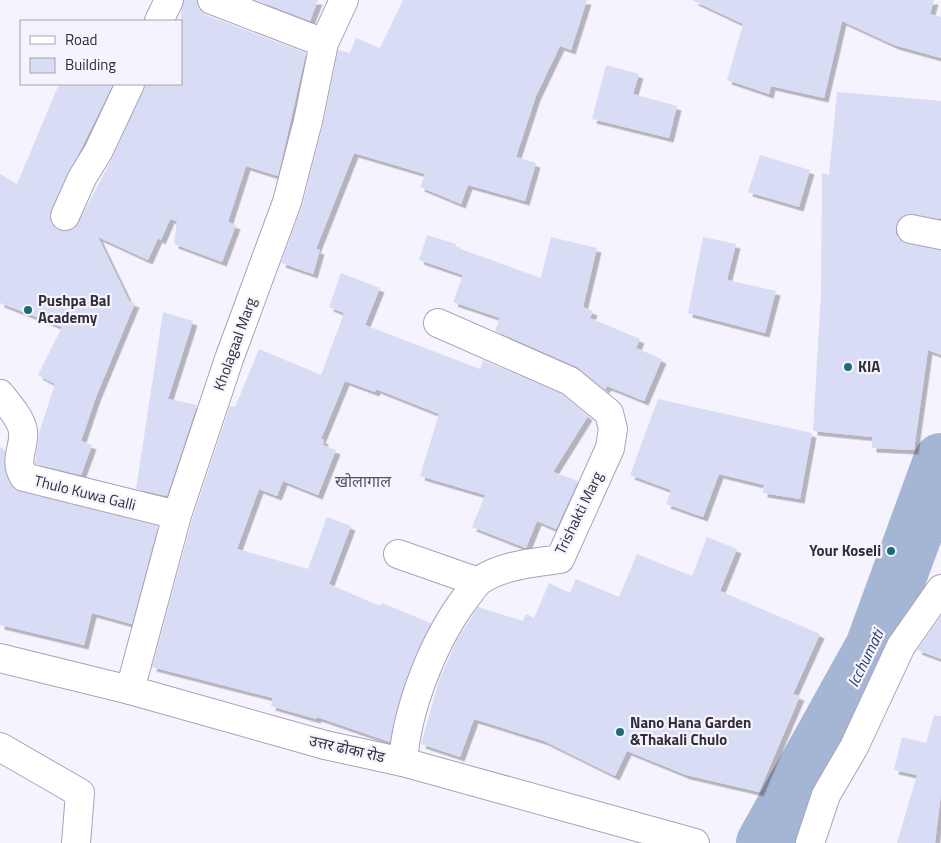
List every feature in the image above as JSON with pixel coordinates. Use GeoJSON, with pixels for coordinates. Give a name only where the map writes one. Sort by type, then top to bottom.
{"type":"FeatureCollection","features":[{"type":"Feature","properties":{"kind":"street"},"geometry":{"type":"LineString","coordinates":[[159,20],[169,0]]}},
{"type":"Feature","properties":{"kind":"street"},"geometry":{"type":"LineString","coordinates":[[212,0],[324,42]]}},
{"type":"Feature","properties":{"kind":"street","name":"Kholagaal Marg"},"geometry":{"type":"LineString","coordinates":[[130,690],[177,516],[229,359],[287,202],[308,121],[324,42],[344,0]]}},
{"type":"Feature","properties":{"kind":"street"},"geometry":{"type":"LineString","coordinates":[[65,216],[82,178],[98,152],[130,85]]}},
{"type":"Feature","properties":{"kind":"street"},"geometry":{"type":"LineString","coordinates":[[911,229],[941,235]]}},
{"type":"Feature","properties":{"kind":"street","name":"Trishakti Marg"},"geometry":{"type":"LineString","coordinates":[[403,762],[404,744],[427,669],[454,614],[478,582],[512,567],[560,559],[610,448],[613,429],[609,413],[570,381],[438,323]]}},
{"type":"Feature","properties":{"kind":"street","name":"Thulo Kuwa Galli"},"geometry":{"type":"LineString","coordinates":[[0,394],[11,408],[23,430],[18,467],[24,477],[177,516]]}},
{"type":"Feature","properties":{"kind":"street"},"geometry":{"type":"LineString","coordinates":[[398,554],[478,582]]}},
{"type":"Feature","properties":{"kind":"street"},"geometry":{"type":"LineString","coordinates":[[810,843],[826,795],[854,747],[901,646],[941,589]]}},
{"type":"Feature","properties":{"kind":"street","name":"उत्तर ढोका रोड"},"geometry":{"type":"LineString","coordinates":[[0,658],[130,690],[325,745],[403,762],[694,843]]}},
{"type":"Feature","properties":{"kind":"street"},"geometry":{"type":"LineString","coordinates":[[0,747],[80,793],[76,843]]}},
{"type":"Feature","properties":{"kind":"building"},"geometry":{"type":"Polygon","coordinates":[[[184,0],[197,0],[200,9],[206,15],[306,53],[278,176],[246,166],[228,222],[236,225],[222,262],[174,244],[177,221],[170,219],[161,240],[158,238],[148,260],[98,237],[129,301],[135,303],[96,397],[81,441],[92,445],[81,475],[35,464],[39,433],[55,384],[38,375],[62,327],[0,303],[0,174],[17,184],[59,85],[113,85],[51,210],[50,218],[53,226],[58,230],[67,231],[75,228],[112,159],[145,85],[182,85],[181,11],[184,0]]]}},
{"type":"Feature","properties":{"kind":"building"},"geometry":{"type":"Polygon","coordinates":[[[256,0],[318,0],[310,21],[256,0]]]}},
{"type":"Feature","properties":{"kind":"building"},"geometry":{"type":"Polygon","coordinates":[[[403,0],[587,0],[571,50],[560,46],[536,96],[516,157],[536,163],[525,201],[468,185],[461,204],[420,187],[425,174],[354,153],[316,249],[320,250],[313,274],[281,263],[302,206],[323,124],[338,50],[350,53],[356,38],[380,48],[403,0]]]}},
{"type":"Feature","properties":{"kind":"building"},"geometry":{"type":"Polygon","coordinates":[[[692,0],[934,0],[930,14],[941,17],[941,58],[894,45],[842,21],[824,98],[771,86],[769,94],[727,80],[743,24],[692,0]]]}},
{"type":"Feature","properties":{"kind":"building"},"geometry":{"type":"Polygon","coordinates":[[[606,65],[639,74],[633,94],[677,106],[669,138],[592,119],[606,65]]]}},
{"type":"Feature","properties":{"kind":"building"},"geometry":{"type":"Polygon","coordinates":[[[837,92],[941,101],[941,219],[906,214],[899,219],[896,226],[896,234],[901,241],[941,250],[941,355],[928,350],[914,450],[872,448],[872,437],[813,431],[821,294],[822,173],[829,175],[837,92]]]}},
{"type":"Feature","properties":{"kind":"building"},"geometry":{"type":"Polygon","coordinates":[[[760,155],[810,170],[799,207],[748,192],[760,155]]]}},
{"type":"Feature","properties":{"kind":"building"},"geometry":{"type":"Polygon","coordinates":[[[427,235],[456,244],[455,247],[541,278],[551,237],[597,248],[583,307],[593,311],[590,318],[640,339],[636,348],[662,359],[644,401],[607,386],[605,389],[577,367],[495,331],[500,318],[453,302],[463,275],[419,260],[427,235]]]}},
{"type":"Feature","properties":{"kind":"building"},"geometry":{"type":"Polygon","coordinates":[[[703,237],[736,244],[727,280],[776,291],[765,333],[688,313],[703,237]]]}},
{"type":"Feature","properties":{"kind":"building"},"geometry":{"type":"Polygon","coordinates":[[[341,273],[380,288],[365,325],[480,369],[483,360],[562,394],[588,416],[553,472],[578,481],[556,529],[537,521],[526,548],[472,527],[485,495],[420,476],[439,414],[376,389],[375,392],[345,381],[321,439],[324,440],[323,445],[336,450],[318,495],[283,481],[277,496],[259,489],[237,549],[308,569],[327,517],[351,526],[329,584],[380,606],[382,603],[431,623],[402,692],[390,742],[317,717],[316,719],[271,706],[273,698],[152,667],[192,520],[230,406],[235,407],[259,349],[321,375],[344,313],[329,307],[341,273]]]}},
{"type":"Feature","properties":{"kind":"building"},"geometry":{"type":"Polygon","coordinates":[[[163,312],[193,321],[168,399],[197,405],[167,496],[136,489],[163,312]]]}},
{"type":"Feature","properties":{"kind":"building"},"geometry":{"type":"Polygon","coordinates":[[[658,399],[812,433],[800,499],[763,493],[764,485],[719,474],[703,517],[666,504],[671,490],[630,475],[658,399]]]}},
{"type":"Feature","properties":{"kind":"building"},"geometry":{"type":"Polygon","coordinates":[[[0,447],[5,450],[4,468],[15,489],[158,526],[132,624],[92,613],[84,645],[0,625],[0,447]]]}},
{"type":"Feature","properties":{"kind":"building"},"geometry":{"type":"Polygon","coordinates":[[[707,537],[737,549],[720,591],[820,634],[793,694],[800,696],[759,792],[686,775],[627,751],[615,776],[544,741],[474,719],[460,757],[421,744],[439,680],[457,640],[478,607],[523,621],[526,614],[534,618],[549,583],[570,593],[576,579],[619,597],[637,554],[692,576],[707,537]]]}},
{"type":"Feature","properties":{"kind":"building"},"geometry":{"type":"Polygon","coordinates":[[[941,616],[941,659],[917,650],[941,616]]]}},
{"type":"Feature","properties":{"kind":"building"},"geometry":{"type":"Polygon","coordinates":[[[934,715],[941,716],[941,793],[935,843],[897,843],[917,775],[894,770],[902,737],[926,743],[934,715]]]}},
{"type":"Feature","properties":{"kind":"waterway","name":"Icchumati"},"geometry":{"type":"LineString","coordinates":[[764,843],[873,647],[941,461]]}},
{"type":"Feature","properties":{"kind":"place","name":"Pushpa Bal Academy"},"geometry":{"type":"Point","coordinates":[28,310]}},
{"type":"Feature","properties":{"kind":"place","name":"KIA"},"geometry":{"type":"Point","coordinates":[848,367]}},
{"type":"Feature","properties":{"kind":"place","name":"Your Koseli"},"geometry":{"type":"Point","coordinates":[891,551]}},
{"type":"Feature","properties":{"kind":"place","name":"Nano Hana Garden &Thakali Chulo"},"geometry":{"type":"Point","coordinates":[620,732]}},
{"type":"Feature","properties":{"kind":"district","name":"खोलागाल"},"geometry":{"type":"Point","coordinates":[363,481]}}]}
